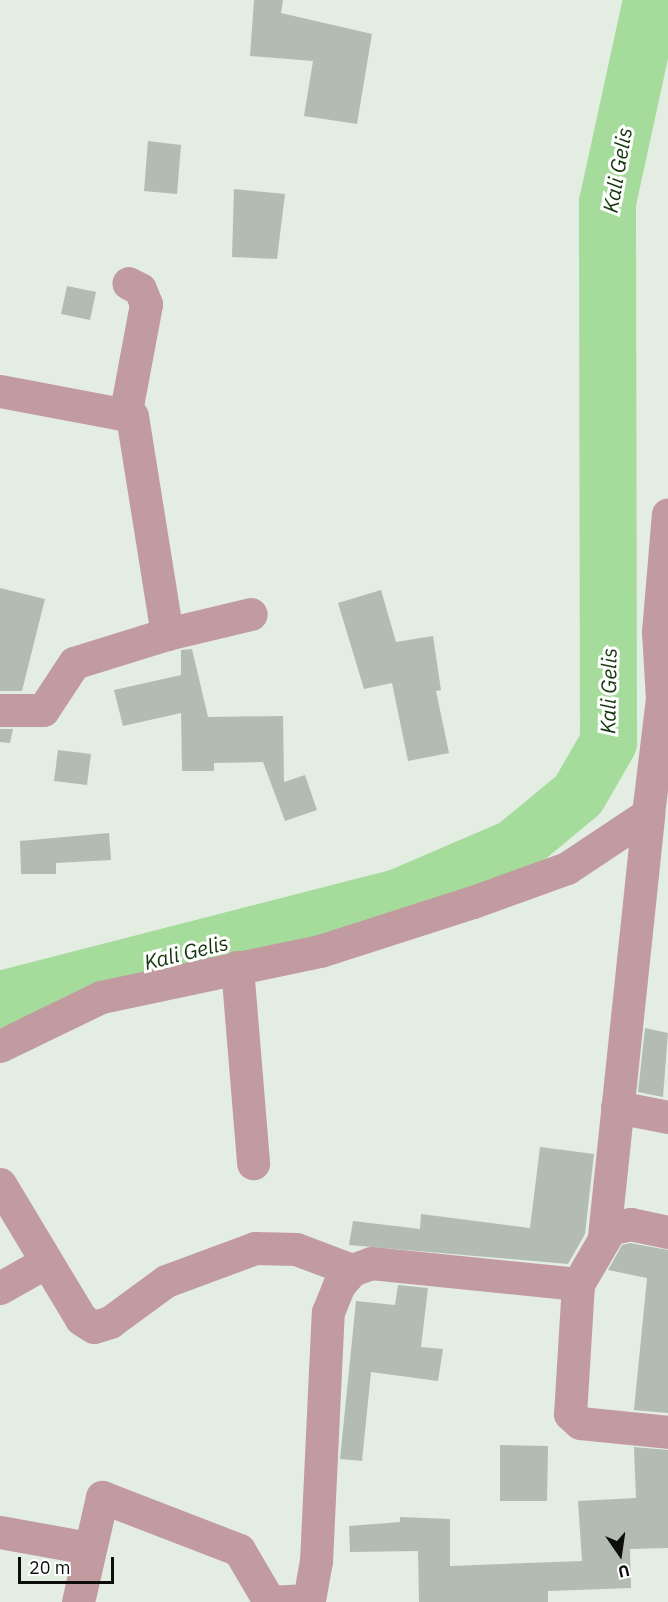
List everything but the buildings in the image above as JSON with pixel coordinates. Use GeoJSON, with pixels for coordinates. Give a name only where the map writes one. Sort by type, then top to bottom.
{"type":"FeatureCollection","features":[{"type":"Feature","properties":{"kind":"street"},"geometry":{"type":"LineString","coordinates":[[128,283],[140,289],[146,304],[126,411],[135,424],[167,634]]}},
{"type":"Feature","properties":{"kind":"street"},"geometry":{"type":"LineString","coordinates":[[0,391],[126,411]]}},
{"type":"Feature","properties":{"kind":"street"},"geometry":{"type":"LineString","coordinates":[[668,514],[658,632],[662,699],[604,1236],[599,1255],[578,1284],[570,1414],[580,1423],[668,1432]]}},
{"type":"Feature","properties":{"kind":"street"},"geometry":{"type":"LineString","coordinates":[[0,710],[43,710],[74,663],[167,634],[251,614]]}},
{"type":"Feature","properties":{"kind":"street"},"geometry":{"type":"LineString","coordinates":[[0,1046],[101,997],[320,951],[567,868],[648,814]]}},
{"type":"Feature","properties":{"kind":"street"},"geometry":{"type":"LineString","coordinates":[[237,967],[253,1163]]}},
{"type":"Feature","properties":{"kind":"street"},"geometry":{"type":"LineString","coordinates":[[617,1107],[668,1117]]}},
{"type":"Feature","properties":{"kind":"street"},"geometry":{"type":"LineString","coordinates":[[0,1184],[81,1319],[94,1327],[110,1322],[166,1281],[255,1248],[296,1249],[352,1270]]}},
{"type":"Feature","properties":{"kind":"street"},"geometry":{"type":"LineString","coordinates":[[604,1236],[630,1224],[668,1232]]}},
{"type":"Feature","properties":{"kind":"street"},"geometry":{"type":"LineString","coordinates":[[0,1288],[46,1262]]}},
{"type":"Feature","properties":{"kind":"street"},"geometry":{"type":"LineString","coordinates":[[78,1602],[102,1497],[239,1550],[268,1602],[313,1601],[328,1312],[339,1285],[352,1270],[371,1263],[578,1284]]}},
{"type":"Feature","properties":{"kind":"street"},"geometry":{"type":"LineString","coordinates":[[0,1532],[89,1548]]}},
{"type":"Feature","properties":{"kind":"waterway","name":"Kali Gelis"},"geometry":{"type":"LineString","coordinates":[[0,999],[398,897],[514,847],[578,794],[608,742],[607,202],[651,0]]}}]}
